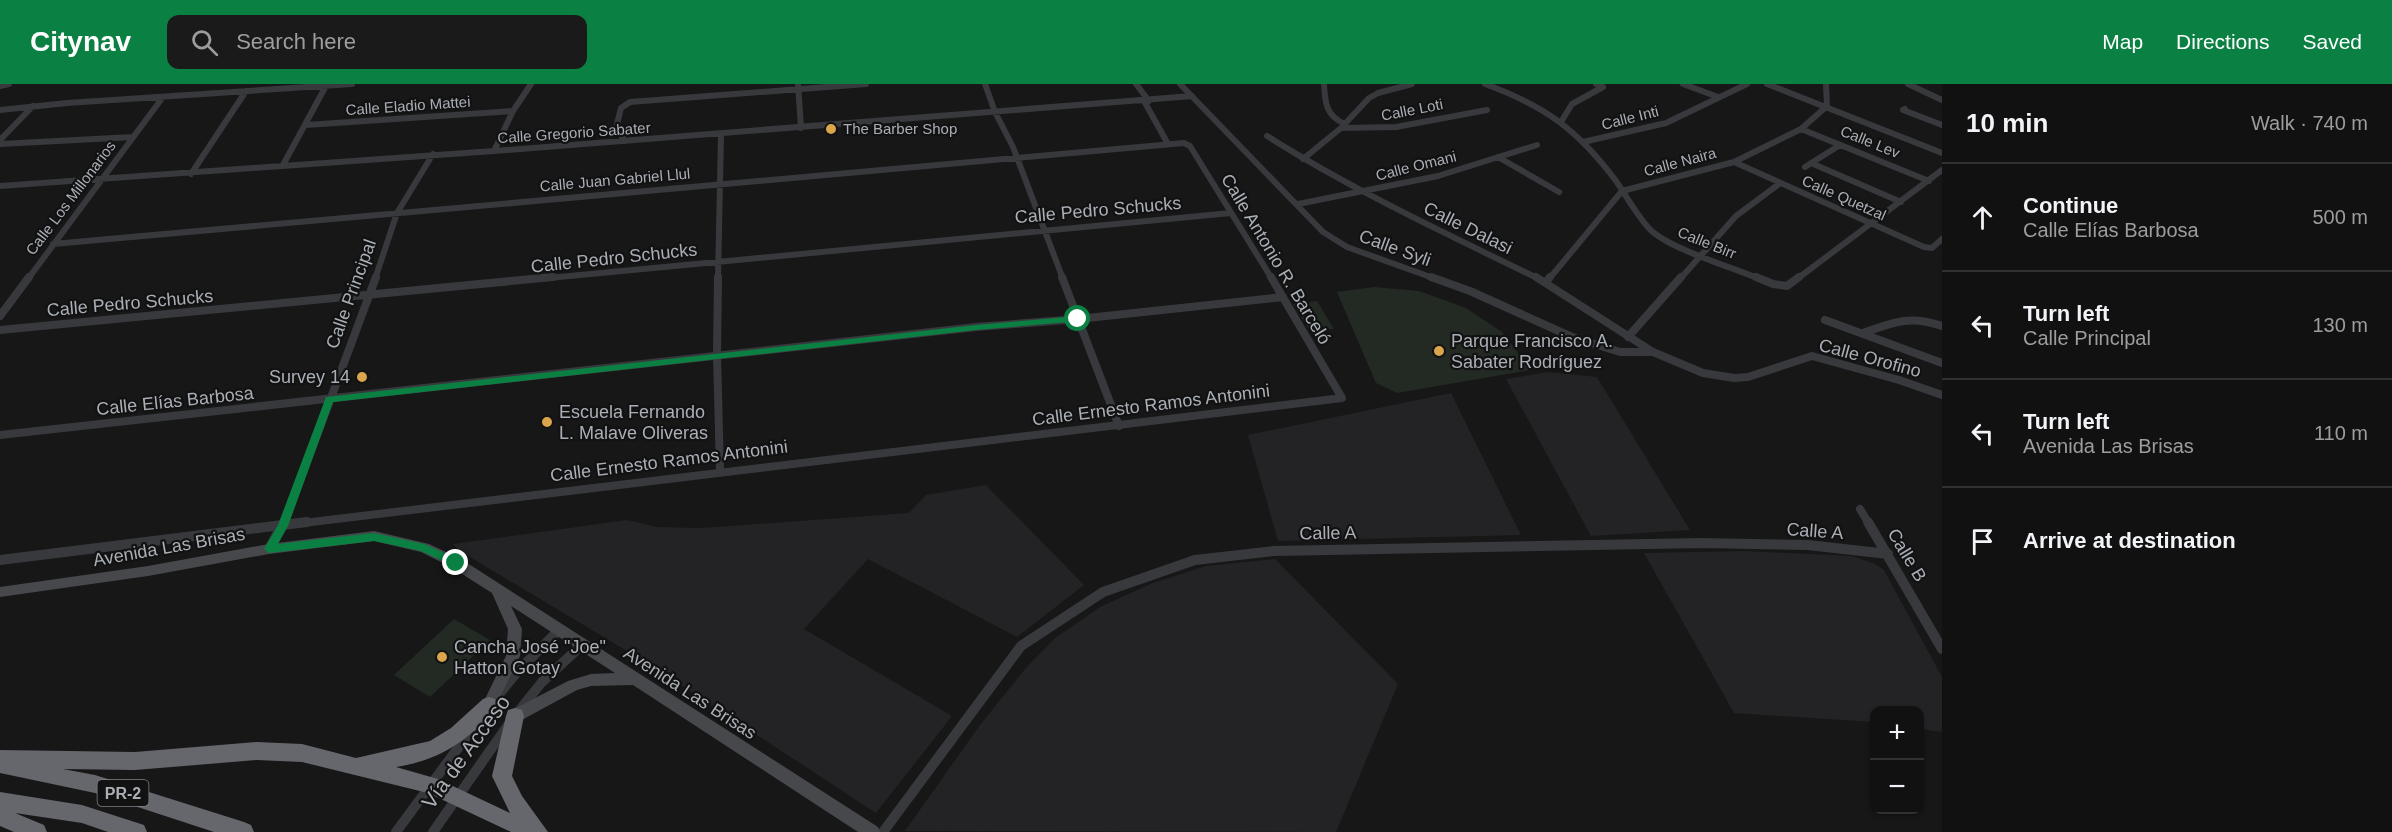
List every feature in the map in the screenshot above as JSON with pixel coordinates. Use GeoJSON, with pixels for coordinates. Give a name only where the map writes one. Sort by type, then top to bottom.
{"type":"FeatureCollection","features":[{"type":"Feature","properties":{"kind":"highway"},"geometry":{"type":"LineString","coordinates":[[351,764],[389,760],[432,749],[457,736],[489,705]]}},
{"type":"Feature","properties":{"kind":"highway"},"geometry":{"type":"LineString","coordinates":[[514,716],[502,776],[515,803],[536,832]]}},
{"type":"Feature","properties":{"kind":"highway"},"geometry":{"type":"LineString","coordinates":[[0,759],[135,761],[257,751],[302,753],[431,785],[536,832]]}},
{"type":"Feature","properties":{"kind":"highway","name":"PR-2"},"geometry":{"type":"LineString","coordinates":[[0,765],[95,784],[244,832]]}},
{"type":"Feature","properties":{"kind":"highway","name":"PR-2"},"geometry":{"type":"LineString","coordinates":[[0,801],[82,814],[137,832]]}},
{"type":"Feature","properties":{"kind":"highway"},"geometry":{"type":"LineString","coordinates":[[0,816],[37,832]]}},
{"type":"Feature","properties":{"kind":"street"},"geometry":{"type":"LineString","coordinates":[[0,86],[9,84]]}},
{"type":"Feature","properties":{"kind":"street"},"geometry":{"type":"LineString","coordinates":[[0,110],[352,84]]}},
{"type":"Feature","properties":{"kind":"street"},"geometry":{"type":"LineString","coordinates":[[494,151],[513,111],[531,84]]}},
{"type":"Feature","properties":{"kind":"street"},"geometry":{"type":"LineString","coordinates":[[625,141],[616,128],[621,108],[630,102],[798,86],[866,84]]}},
{"type":"Feature","properties":{"kind":"street"},"geometry":{"type":"LineString","coordinates":[[985,84],[1013,147],[1015,158],[1119,426]]}},
{"type":"Feature","properties":{"kind":"street"},"geometry":{"type":"LineString","coordinates":[[1136,84],[1168,144]]}},
{"type":"Feature","properties":{"kind":"street","name":"Calle Syli"},"geometry":{"type":"LineString","coordinates":[[1180,84],[1299,204],[1323,232],[1347,247],[1470,291],[1572,338],[1620,352],[1653,352]]}},
{"type":"Feature","properties":{"kind":"street"},"geometry":{"type":"LineString","coordinates":[[1324,84],[1327,114],[1343,126]]}},
{"type":"Feature","properties":{"kind":"street"},"geometry":{"type":"LineString","coordinates":[[1303,159],[1343,126],[1369,98],[1378,93],[1412,84]]}},
{"type":"Feature","properties":{"kind":"street","name":"Calle Birr"},"geometry":{"type":"LineString","coordinates":[[1485,84],[1561,122],[1583,142],[1652,232],[1667,241],[1773,284],[1787,286],[1942,170]]}},
{"type":"Feature","properties":{"kind":"street"},"geometry":{"type":"LineString","coordinates":[[1561,122],[1572,104],[1603,87],[1596,84]]}},
{"type":"Feature","properties":{"kind":"street"},"geometry":{"type":"LineString","coordinates":[[1683,84],[1718,97]]}},
{"type":"Feature","properties":{"kind":"street","name":"Calle Inti"},"geometry":{"type":"LineString","coordinates":[[1583,142],[1666,123],[1747,84]]}},
{"type":"Feature","properties":{"kind":"street"},"geometry":{"type":"LineString","coordinates":[[1767,84],[1942,153]]}},
{"type":"Feature","properties":{"kind":"street"},"geometry":{"type":"LineString","coordinates":[[1826,84],[1827,106]]}},
{"type":"Feature","properties":{"kind":"street"},"geometry":{"type":"LineString","coordinates":[[1908,84],[1942,100]]}},
{"type":"Feature","properties":{"kind":"street"},"geometry":{"type":"LineString","coordinates":[[283,165],[326,85]]}},
{"type":"Feature","properties":{"kind":"street"},"geometry":{"type":"LineString","coordinates":[[798,86],[801,128]]}},
{"type":"Feature","properties":{"kind":"street"},"geometry":{"type":"LineString","coordinates":[[191,174],[246,91]]}},
{"type":"Feature","properties":{"kind":"street","name":"Calle Gregorio Sabater"},"geometry":{"type":"LineString","coordinates":[[0,186],[191,174],[283,165],[801,128],[1192,96]]}},
{"type":"Feature","properties":{"kind":"street","name":"Calle Los Millonarios"},"geometry":{"type":"LineString","coordinates":[[0,316],[163,97]]}},
{"type":"Feature","properties":{"kind":"street"},"geometry":{"type":"LineString","coordinates":[[0,140],[33,106]]}},
{"type":"Feature","properties":{"kind":"street","name":"Calle Naira"},"geometry":{"type":"LineString","coordinates":[[1546,282],[1622,191],[1734,162],[1801,129],[1827,106]]}},
{"type":"Feature","properties":{"kind":"street"},"geometry":{"type":"LineString","coordinates":[[1905,109],[1903,110],[1942,125]]}},
{"type":"Feature","properties":{"kind":"street","name":"Calle Loti"},"geometry":{"type":"LineString","coordinates":[[1343,126],[1367,131],[1421,124],[1440,117],[1487,110]]}},
{"type":"Feature","properties":{"kind":"street","name":"Calle Eladio Mattei"},"geometry":{"type":"LineString","coordinates":[[306,125],[513,111]]}},
{"type":"Feature","properties":{"kind":"street","name":"Calle Lev"},"geometry":{"type":"LineString","coordinates":[[1801,129],[1929,181]]}},
{"type":"Feature","properties":{"kind":"street"},"geometry":{"type":"LineString","coordinates":[[720,471],[717,355],[721,134]]}},
{"type":"Feature","properties":{"kind":"street","name":"Calle Dalasi"},"geometry":{"type":"LineString","coordinates":[[1267,136],[1303,159],[1394,209],[1546,282],[1653,352]]}},
{"type":"Feature","properties":{"kind":"street"},"geometry":{"type":"LineString","coordinates":[[0,144],[134,137]]}},
{"type":"Feature","properties":{"kind":"street","name":"Calle Juan Gabriel Llul"},"geometry":{"type":"LineString","coordinates":[[53,244],[1180,143]]}},
{"type":"Feature","properties":{"kind":"street","name":"Calle Antonio R. Barceló"},"geometry":{"type":"LineString","coordinates":[[1180,143],[1190,146],[1342,398]]}},
{"type":"Feature","properties":{"kind":"street","name":"Calle Omani"},"geometry":{"type":"LineString","coordinates":[[1299,204],[1438,176],[1537,145]]}},
{"type":"Feature","properties":{"kind":"street"},"geometry":{"type":"LineString","coordinates":[[1808,165],[1840,145]]}},
{"type":"Feature","properties":{"kind":"street","name":"Calle Principal"},"geometry":{"type":"LineString","coordinates":[[269,549],[283,526],[369,297],[397,213],[433,154]]}},
{"type":"Feature","properties":{"kind":"street"},"geometry":{"type":"LineString","coordinates":[[1498,157],[1559,192]]}},
{"type":"Feature","properties":{"kind":"street","name":"Calle Quetzal"},"geometry":{"type":"LineString","coordinates":[[1734,162],[1924,247],[1932,248],[1942,239]]}},
{"type":"Feature","properties":{"kind":"street"},"geometry":{"type":"LineString","coordinates":[[1808,165],[1901,202]]}},
{"type":"Feature","properties":{"kind":"street"},"geometry":{"type":"LineString","coordinates":[[1628,337],[1736,216],[1779,184]]}},
{"type":"Feature","properties":{"kind":"street","name":"Calle Pedro Schucks"},"geometry":{"type":"LineString","coordinates":[[0,330],[369,297],[1044,229],[1231,213]]}},
{"type":"Feature","properties":{"kind":"street","name":"Calle Elías Barbosa"},"geometry":{"type":"LineString","coordinates":[[0,435],[976,327],[1078,319],[1283,297]]}},
{"type":"Feature","properties":{"kind":"street"},"geometry":{"type":"LineString","coordinates":[[1863,333],[1908,317],[1921,318],[1942,326]]}},
{"type":"Feature","properties":{"kind":"street"},"geometry":{"type":"LineString","coordinates":[[1825,320],[1942,363]]}},
{"type":"Feature","properties":{"kind":"street","name":"Calle Orofino"},"geometry":{"type":"LineString","coordinates":[[1653,352],[1703,373],[1734,378],[1748,377],[1812,356],[1942,394]]}},
{"type":"Feature","properties":{"kind":"street","name":"Calle Ernesto Ramos Antonini"},"geometry":{"type":"LineString","coordinates":[[0,560],[720,471],[1119,426],[1342,398]]}},
{"type":"Feature","properties":{"kind":"street","name":"Calle B"},"geometry":{"type":"LineString","coordinates":[[1860,509],[1942,649]]}},
{"type":"Feature","properties":{"kind":"street","name":"Avenida Las Brisas"},"geometry":{"type":"LineString","coordinates":[[0,592],[148,571],[269,549],[374,537],[424,548],[456,563],[872,832]]}},
{"type":"Feature","properties":{"kind":"street","name":"Calle A"},"geometry":{"type":"LineString","coordinates":[[883,832],[1021,646],[1103,592],[1195,560],[1274,551],[1702,543],[1808,545],[1888,554]]}},
{"type":"Feature","properties":{"kind":"street"},"geometry":{"type":"LineString","coordinates":[[489,705],[513,656],[515,629],[498,590]]}},
{"type":"Feature","properties":{"kind":"street","name":"Vía de Acceso"},"geometry":{"type":"LineString","coordinates":[[396,832],[489,705],[518,670],[559,630]]}},
{"type":"Feature","properties":{"kind":"street","name":"Vía de Acceso"},"geometry":{"type":"LineString","coordinates":[[433,832],[514,716],[542,682],[582,645]]}},
{"type":"Feature","properties":{"kind":"street"},"geometry":{"type":"LineString","coordinates":[[514,716],[582,682],[633,679]]}},
{"type":"Feature","properties":{"kind":"shaded area","name":"Parque Francisco A. Sabater Rodríguez"},"geometry":{"type":"Polygon","coordinates":[[[1374,287],[1419,291],[1466,308],[1502,332],[1531,370],[1397,393],[1376,383],[1337,292],[1374,287]]]}},
{"type":"Feature","properties":{"kind":"shaded area"},"geometry":{"type":"Polygon","coordinates":[[[1317,301],[1334,329],[1310,331],[1293,304],[1317,301]]]}},
{"type":"Feature","properties":{"kind":"shaded area"},"geometry":{"type":"Polygon","coordinates":[[[1548,372],[1597,377],[1690,530],[1591,536],[1506,379],[1548,372]]]}},
{"type":"Feature","properties":{"kind":"shaded area"},"geometry":{"type":"Polygon","coordinates":[[[1451,393],[1521,535],[1278,541],[1248,435],[1451,393]]]}},
{"type":"Feature","properties":{"kind":"shaded area"},"geometry":{"type":"Polygon","coordinates":[[[986,485],[1084,585],[1017,637],[868,559],[804,629],[952,716],[876,813],[647,663],[460,551],[453,544],[627,520],[656,527],[702,528],[909,513],[926,495],[986,485]]]}},
{"type":"Feature","properties":{"kind":"shaded area"},"geometry":{"type":"Polygon","coordinates":[[[1744,551],[1852,556],[1875,564],[1884,570],[1942,677],[1942,732],[1924,730],[1924,706],[1870,706],[1870,722],[1734,713],[1644,553],[1744,551]]]}},
{"type":"Feature","properties":{"kind":"shaded area"},"geometry":{"type":"Polygon","coordinates":[[[1275,559],[1398,684],[1336,832],[905,831],[980,725],[1025,669],[1054,639],[1100,607],[1153,583],[1206,566],[1275,559]]]}},
{"type":"Feature","properties":{"kind":"shaded area","name":"Cancha José \"Joe\" Hatton Gotay"},"geometry":{"type":"Polygon","coordinates":[[[454,619],[490,640],[430,697],[394,675],[454,619]]]}},
{"type":"Feature","properties":{"kind":"place","name":"The Barber Shop"},"geometry":{"type":"Point","coordinates":[831,129]}},
{"type":"Feature","properties":{"kind":"place","name":"Parque Francisco A. Sabater Rodríguez"},"geometry":{"type":"Point","coordinates":[1439,351]}},
{"type":"Feature","properties":{"kind":"place","name":"Survey 14"},"geometry":{"type":"Point","coordinates":[362,377]}},
{"type":"Feature","properties":{"kind":"place","name":"Escuela Fernando L. Malave Oliveras"},"geometry":{"type":"Point","coordinates":[547,422]}},
{"type":"Feature","properties":{"kind":"place","name":"Cancha José \"Joe\" Hatton Gotay"},"geometry":{"type":"Point","coordinates":[442,657]}},
{"type":"Feature","properties":{"kind":"route"},"geometry":{"type":"LineString","coordinates":[[456,563],[424,548],[374,537],[269,549],[283,526],[329,399],[976,327],[1078,319]]}}]}
